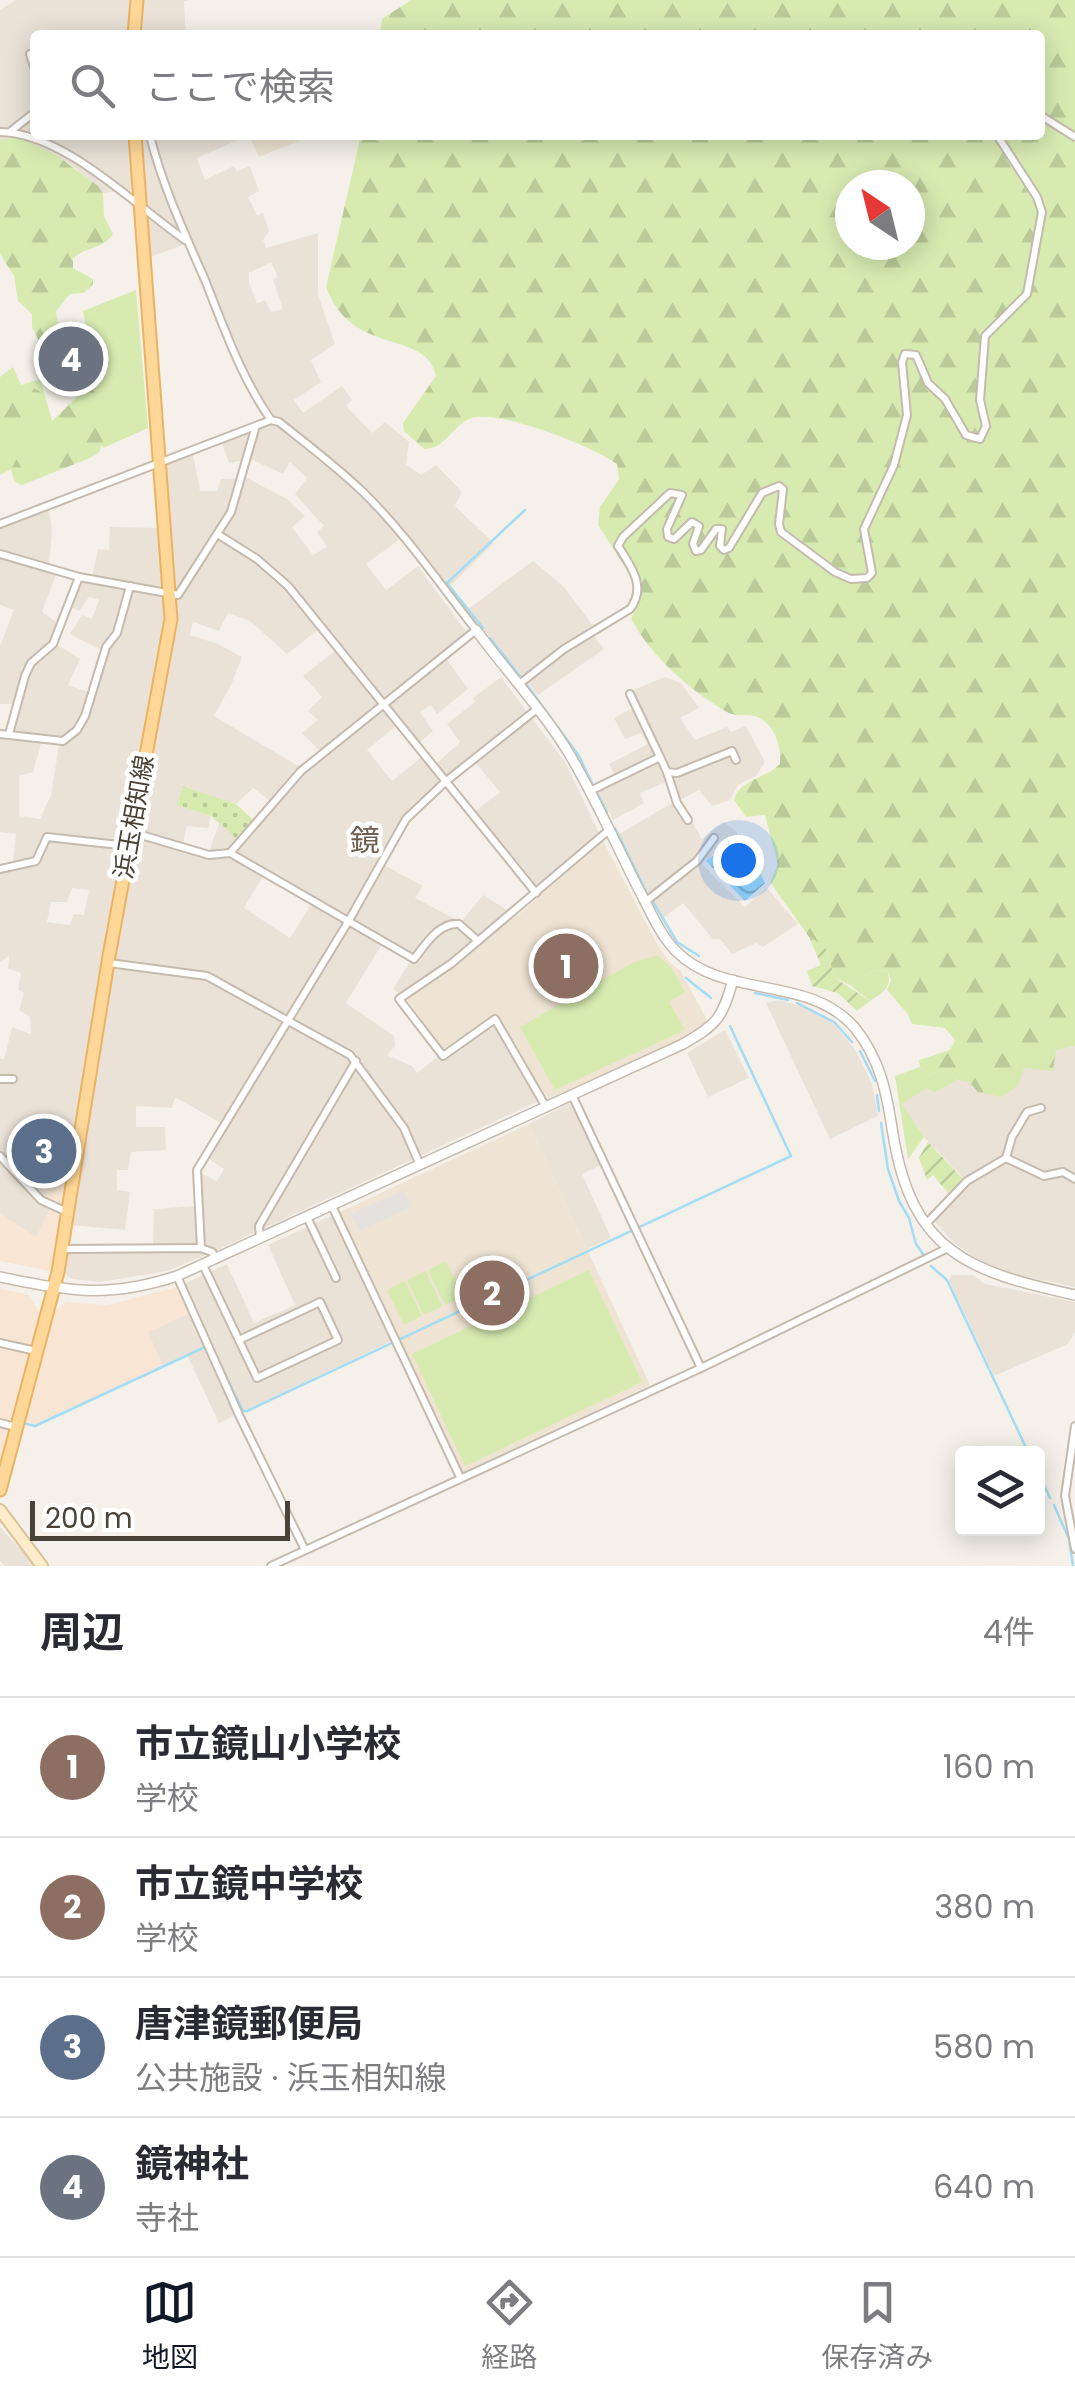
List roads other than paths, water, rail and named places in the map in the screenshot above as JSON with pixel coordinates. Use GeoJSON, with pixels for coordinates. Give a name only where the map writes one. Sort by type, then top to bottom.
{"type":"FeatureCollection","features":[{"type":"Feature","properties":{"kind":"main road"},"geometry":{"type":"LineString","coordinates":[[134,30],[137,0]]}},
{"type":"Feature","properties":{"kind":"main road","name":"浜玉相知線"},"geometry":{"type":"LineString","coordinates":[[0,1490],[62,1249],[128,846],[171,618],[135,140]]}},
{"type":"Feature","properties":{"kind":"main road"},"geometry":{"type":"LineString","coordinates":[[0,1510],[42,1566]]}},
{"type":"Feature","properties":{"kind":"street"},"geometry":{"type":"LineString","coordinates":[[10,132],[30,116]]}},
{"type":"Feature","properties":{"kind":"street"},"geometry":{"type":"LineString","coordinates":[[1045,117],[1075,137]]}},
{"type":"Feature","properties":{"kind":"street"},"geometry":{"type":"LineString","coordinates":[[0,132],[30,135]]}},
{"type":"Feature","properties":{"kind":"street"},"geometry":{"type":"LineString","coordinates":[[42,140],[186,241]]}},
{"type":"Feature","properties":{"kind":"street"},"geometry":{"type":"LineString","coordinates":[[151,140],[160,178],[186,241],[240,366],[271,420]]}},
{"type":"Feature","properties":{"kind":"street"},"geometry":{"type":"LineString","coordinates":[[518,685],[564,649],[630,609],[636,601],[638,583],[618,546],[670,494],[682,494],[667,530],[668,537],[674,539],[692,522],[699,526],[693,544],[696,551],[716,530],[722,529],[720,546],[724,550],[762,494],[778,486],[783,489],[778,524],[782,532],[835,572],[851,579],[867,578],[872,573],[864,529],[894,465],[907,416],[904,354],[916,355],[928,383],[945,399],[966,435],[980,439],[986,426],[980,400],[985,336],[1026,294],[1042,212],[1037,196],[1000,140]]}},
{"type":"Feature","properties":{"kind":"street"},"geometry":{"type":"LineString","coordinates":[[0,524],[271,420],[279,422],[364,494],[407,541],[518,685],[577,766],[645,902],[664,936],[684,959],[733,980],[805,996],[832,1008],[851,1024],[879,1067],[898,1165],[907,1192],[926,1224],[948,1248],[980,1268],[1008,1280],[1075,1295]]}},
{"type":"Feature","properties":{"kind":"street"},"geometry":{"type":"LineString","coordinates":[[0,554],[79,577],[181,593],[231,512],[256,428]]}},
{"type":"Feature","properties":{"kind":"street"},"geometry":{"type":"LineString","coordinates":[[219,535],[288,586],[536,893]]}},
{"type":"Feature","properties":{"kind":"street"},"geometry":{"type":"LineString","coordinates":[[79,577],[53,644],[31,663],[24,676],[4,734],[63,741],[78,730],[106,646],[117,633],[130,586]]}},
{"type":"Feature","properties":{"kind":"street"},"geometry":{"type":"LineString","coordinates":[[230,853],[301,771],[476,630]]}},
{"type":"Feature","properties":{"kind":"street"},"geometry":{"type":"LineString","coordinates":[[630,694],[688,820]]}},
{"type":"Feature","properties":{"kind":"street"},"geometry":{"type":"LineString","coordinates":[[201,1248],[196,1170],[348,922],[406,819],[445,782],[536,709]]}},
{"type":"Feature","properties":{"kind":"street"},"geometry":{"type":"LineString","coordinates":[[667,772],[678,773],[732,752],[736,760]]}},
{"type":"Feature","properties":{"kind":"street"},"geometry":{"type":"LineString","coordinates":[[590,791],[660,757]]}},
{"type":"Feature","properties":{"kind":"street"},"geometry":{"type":"LineString","coordinates":[[546,1107],[494,1019],[443,1056],[399,998],[452,963],[609,830]]}},
{"type":"Feature","properties":{"kind":"street"},"geometry":{"type":"LineString","coordinates":[[131,832],[209,855],[230,853],[414,959],[430,938],[448,924],[460,924],[478,940]]}},
{"type":"Feature","properties":{"kind":"street"},"geometry":{"type":"LineString","coordinates":[[0,869],[36,861],[47,837],[128,846]]}},
{"type":"Feature","properties":{"kind":"street"},"geometry":{"type":"LineString","coordinates":[[645,902],[697,861],[714,838]]}},
{"type":"Feature","properties":{"kind":"street"},"geometry":{"type":"LineString","coordinates":[[108,963],[207,976],[356,1061],[404,1128],[420,1165]]}},
{"type":"Feature","properties":{"kind":"street"},"geometry":{"type":"LineString","coordinates":[[0,1277],[106,1293],[177,1276],[683,1044],[714,1026],[721,1017],[733,980]]}},
{"type":"Feature","properties":{"kind":"street"},"geometry":{"type":"LineString","coordinates":[[260,1238],[260,1226],[356,1061]]}},
{"type":"Feature","properties":{"kind":"street"},"geometry":{"type":"LineString","coordinates":[[0,1079],[13,1080]]}},
{"type":"Feature","properties":{"kind":"street"},"geometry":{"type":"LineString","coordinates":[[572,1095],[700,1368]]}},
{"type":"Feature","properties":{"kind":"street"},"geometry":{"type":"LineString","coordinates":[[926,1224],[967,1180],[1006,1158],[1012,1137],[1027,1112],[1041,1108]]}},
{"type":"Feature","properties":{"kind":"street"},"geometry":{"type":"LineString","coordinates":[[0,1156],[41,1200],[68,1213]]}},
{"type":"Feature","properties":{"kind":"street"},"geometry":{"type":"LineString","coordinates":[[1006,1158],[1044,1176],[1062,1172],[1075,1179]]}},
{"type":"Feature","properties":{"kind":"street"},"geometry":{"type":"LineString","coordinates":[[332,1206],[460,1478]]}},
{"type":"Feature","properties":{"kind":"street"},"geometry":{"type":"LineString","coordinates":[[307,1217],[336,1278]]}},
{"type":"Feature","properties":{"kind":"street"},"geometry":{"type":"LineString","coordinates":[[62,1249],[201,1248],[212,1252],[216,1259]]}},
{"type":"Feature","properties":{"kind":"street"},"geometry":{"type":"LineString","coordinates":[[271,1566],[700,1368],[948,1248]]}},
{"type":"Feature","properties":{"kind":"street"},"geometry":{"type":"LineString","coordinates":[[203,1265],[239,1340],[258,1378],[338,1340],[320,1302],[239,1340]]}},
{"type":"Feature","properties":{"kind":"street"},"geometry":{"type":"LineString","coordinates":[[177,1276],[305,1550]]}},
{"type":"Feature","properties":{"kind":"street"},"geometry":{"type":"LineString","coordinates":[[0,1343],[37,1351]]}},
{"type":"Feature","properties":{"kind":"street"},"geometry":{"type":"LineString","coordinates":[[0,1423],[17,1427]]}},
{"type":"Feature","properties":{"kind":"street"},"geometry":{"type":"LineString","coordinates":[[1075,1426],[1065,1496],[1075,1549]]}},
{"type":"Feature","properties":{"kind":"water"},"geometry":{"type":"Polygon","coordinates":[[[740,834],[765,883],[745,901],[706,861],[740,834]]]}},
{"type":"Feature","properties":{"kind":"waterway"},"geometry":{"type":"LineString","coordinates":[[483,628],[447,583],[525,510]]}},
{"type":"Feature","properties":{"kind":"waterway"},"geometry":{"type":"LineString","coordinates":[[490,638],[520,676]]}},
{"type":"Feature","properties":{"kind":"waterway"},"geometry":{"type":"LineString","coordinates":[[527,685],[579,756],[592,783]]}},
{"type":"Feature","properties":{"kind":"waterway"},"geometry":{"type":"LineString","coordinates":[[598,794],[607,812]]}},
{"type":"Feature","properties":{"kind":"waterway"},"geometry":{"type":"LineString","coordinates":[[615,828],[647,893]]}},
{"type":"Feature","properties":{"kind":"waterway"},"geometry":{"type":"LineString","coordinates":[[653,902],[677,942],[699,956]]}},
{"type":"Feature","properties":{"kind":"waterway"},"geometry":{"type":"LineString","coordinates":[[686,978],[711,998]]}},
{"type":"Feature","properties":{"kind":"waterway"},"geometry":{"type":"LineString","coordinates":[[755,993],[788,1000]]}},
{"type":"Feature","properties":{"kind":"waterway"},"geometry":{"type":"LineString","coordinates":[[797,1003],[834,1022],[852,1042]]}},
{"type":"Feature","properties":{"kind":"waterway"},"geometry":{"type":"LineString","coordinates":[[212,1347],[243,1411],[247,1411],[791,1156],[730,1026]]}},
{"type":"Feature","properties":{"kind":"waterway"},"geometry":{"type":"LineString","coordinates":[[860,1051],[875,1081]]}},
{"type":"Feature","properties":{"kind":"waterway"},"geometry":{"type":"LineString","coordinates":[[877,1095],[879,1111]]}},
{"type":"Feature","properties":{"kind":"waterway"},"geometry":{"type":"LineString","coordinates":[[881,1123],[888,1169],[916,1244],[925,1257]]}},
{"type":"Feature","properties":{"kind":"waterway"},"geometry":{"type":"LineString","coordinates":[[931,1266],[947,1280],[1025,1446]]}},
{"type":"Feature","properties":{"kind":"waterway"},"geometry":{"type":"LineString","coordinates":[[23,1423],[35,1426],[203,1348]]}},
{"type":"Feature","properties":{"kind":"waterway"},"geometry":{"type":"LineString","coordinates":[[1045,1487],[1050,1498]]}},
{"type":"Feature","properties":{"kind":"waterway"},"geometry":{"type":"LineString","coordinates":[[1054,1505],[1069,1539],[1073,1566]]}},
{"type":"Feature","properties":{"kind":"place","name":"鏡神社"},"geometry":{"type":"Point","coordinates":[71,359]}},
{"type":"Feature","properties":{"kind":"place","name":"市立鏡山小学校"},"geometry":{"type":"Point","coordinates":[566,966]}},
{"type":"Feature","properties":{"kind":"place","name":"唐津鏡郵便局"},"geometry":{"type":"Point","coordinates":[44,1151]}},
{"type":"Feature","properties":{"kind":"place","name":"市立鏡中学校"},"geometry":{"type":"Point","coordinates":[492,1293]}},
{"type":"Feature","properties":{"kind":"district","name":"鏡"},"geometry":{"type":"Point","coordinates":[365,840]}}]}
